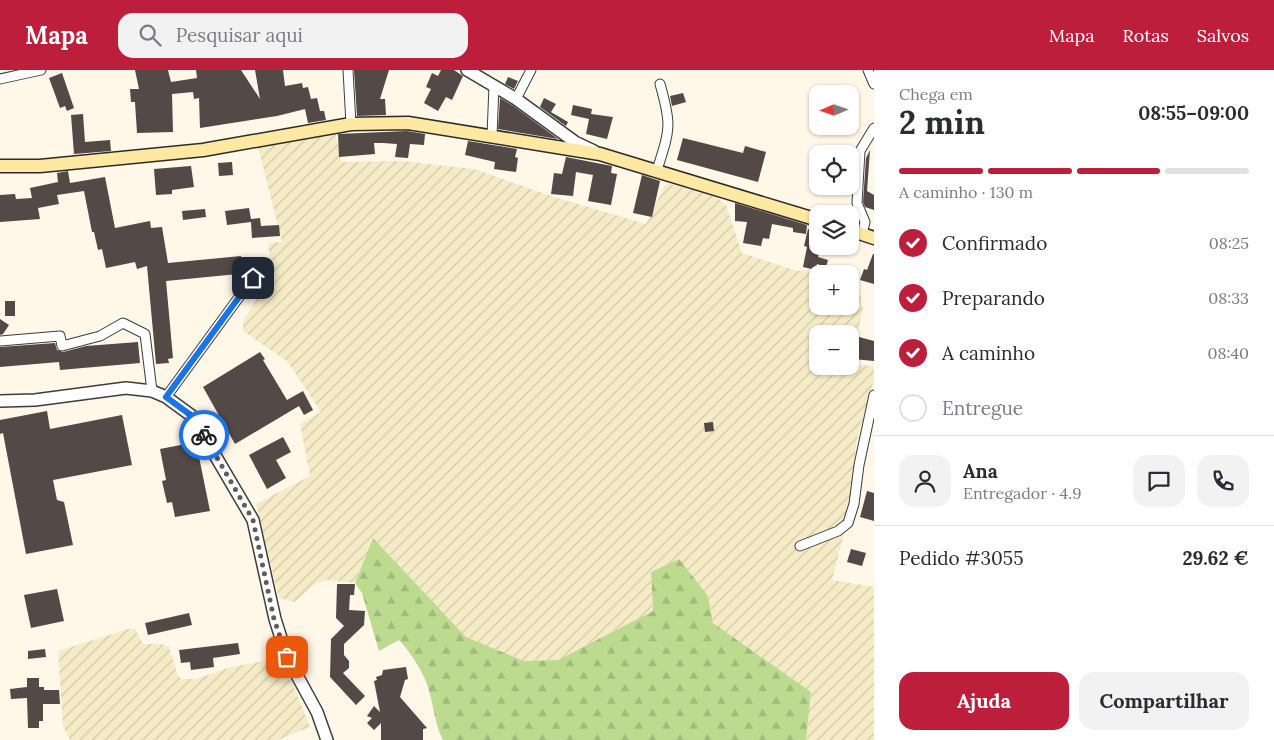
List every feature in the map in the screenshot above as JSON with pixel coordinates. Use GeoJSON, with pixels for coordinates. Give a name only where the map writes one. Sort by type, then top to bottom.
{"type":"FeatureCollection","features":[{"type":"Feature","properties":{"kind":"main road"},"geometry":{"type":"LineString","coordinates":[[0,166],[40,166],[204,150],[351,124],[421,124],[600,154],[809,217]]}},
{"type":"Feature","properties":{"kind":"street"},"geometry":{"type":"LineString","coordinates":[[0,79],[42,70]]}},
{"type":"Feature","properties":{"kind":"street"},"geometry":{"type":"LineString","coordinates":[[348,70],[351,124]]}},
{"type":"Feature","properties":{"kind":"street"},"geometry":{"type":"LineString","coordinates":[[467,70],[516,100],[575,142],[600,154]]}},
{"type":"Feature","properties":{"kind":"street"},"geometry":{"type":"LineString","coordinates":[[516,100],[532,70]]}},
{"type":"Feature","properties":{"kind":"street"},"geometry":{"type":"LineString","coordinates":[[868,70],[874,84]]}},
{"type":"Feature","properties":{"kind":"street"},"geometry":{"type":"LineString","coordinates":[[657,170],[669,130],[669,116],[660,84]]}},
{"type":"Feature","properties":{"kind":"street"},"geometry":{"type":"LineString","coordinates":[[492,135],[494,86]]}},
{"type":"Feature","properties":{"kind":"street"},"geometry":{"type":"LineString","coordinates":[[862,234],[865,222],[857,204],[860,151],[874,128]]}},
{"type":"Feature","properties":{"kind":"street"},"geometry":{"type":"LineString","coordinates":[[166,397],[253,278]]}},
{"type":"Feature","properties":{"kind":"street"},"geometry":{"type":"LineString","coordinates":[[0,341],[60,336],[62,346],[100,336],[123,323],[145,334],[152,391]]}},
{"type":"Feature","properties":{"kind":"street"},"geometry":{"type":"LineString","coordinates":[[0,401],[35,400],[126,388],[152,391],[166,397],[192,416],[253,520],[274,619],[287,657],[317,712],[327,740]]}},
{"type":"Feature","properties":{"kind":"street"},"geometry":{"type":"LineString","coordinates":[[800,546],[838,532],[848,523],[854,504],[860,456],[874,395]]}},
{"type":"Feature","properties":{"kind":"shaded area"},"geometry":{"type":"Polygon","coordinates":[[[335,131],[342,162],[402,161],[474,169],[554,197],[646,224],[666,183],[717,197],[726,205],[742,253],[797,271],[809,270],[809,315],[859,315],[859,288],[863,310],[859,327],[859,325],[809,325],[809,375],[859,375],[859,365],[874,366],[874,380],[856,444],[851,506],[832,580],[874,587],[874,740],[806,740],[811,692],[713,623],[708,595],[651,572],[653,611],[558,660],[524,661],[466,637],[373,538],[355,583],[326,580],[314,585],[295,602],[279,598],[256,504],[310,476],[300,424],[321,412],[288,362],[243,331],[243,321],[258,297],[271,266],[268,243],[282,242],[258,147],[335,131]]]}},
{"type":"Feature","properties":{"kind":"shaded area"},"geometry":{"type":"Polygon","coordinates":[[[128,629],[135,629],[143,644],[162,644],[169,647],[178,676],[182,679],[196,679],[231,667],[275,659],[292,682],[310,727],[278,740],[70,740],[63,726],[58,651],[128,629]]]}},
{"type":"Feature","properties":{"kind":"green space"},"geometry":{"type":"Polygon","coordinates":[[[373,538],[466,637],[524,661],[558,660],[653,611],[651,572],[679,559],[708,596],[713,623],[811,692],[806,740],[443,740],[436,722],[427,684],[421,671],[413,657],[399,640],[379,651],[362,593],[355,583],[373,538]]]}},
{"type":"Feature","properties":{"kind":"building"},"geometry":{"type":"Polygon","coordinates":[[[135,70],[168,70],[171,82],[197,78],[196,70],[241,70],[260,99],[255,70],[283,70],[285,86],[302,83],[303,88],[308,87],[311,99],[317,98],[320,111],[324,111],[326,120],[308,123],[305,109],[277,116],[200,128],[199,98],[194,99],[193,92],[172,94],[173,132],[137,133],[135,102],[131,102],[130,89],[139,89],[135,70]]]}},
{"type":"Feature","properties":{"kind":"building"},"geometry":{"type":"Polygon","coordinates":[[[354,70],[389,70],[380,99],[385,99],[386,115],[357,116],[354,70]]]}},
{"type":"Feature","properties":{"kind":"building"},"geometry":{"type":"Polygon","coordinates":[[[441,70],[454,70],[463,76],[452,100],[446,97],[438,111],[424,103],[431,89],[426,87],[432,73],[438,76],[441,70]]]}},
{"type":"Feature","properties":{"kind":"building"},"geometry":{"type":"Polygon","coordinates":[[[62,73],[74,108],[67,111],[65,106],[60,108],[49,78],[62,73]]]}},
{"type":"Feature","properties":{"kind":"building"},"geometry":{"type":"Polygon","coordinates":[[[508,77],[518,81],[514,89],[505,84],[508,77]]]}},
{"type":"Feature","properties":{"kind":"building"},"geometry":{"type":"Polygon","coordinates":[[[683,93],[686,102],[672,106],[670,96],[683,93]]]}},
{"type":"Feature","properties":{"kind":"building"},"geometry":{"type":"Polygon","coordinates":[[[500,98],[512,105],[558,139],[498,129],[500,98]]]}},
{"type":"Feature","properties":{"kind":"building"},"geometry":{"type":"Polygon","coordinates":[[[544,98],[556,104],[551,112],[568,122],[566,126],[540,107],[544,98]]]}},
{"type":"Feature","properties":{"kind":"building"},"geometry":{"type":"Polygon","coordinates":[[[573,105],[592,109],[591,114],[613,117],[607,139],[586,134],[589,119],[571,115],[573,105]]]}},
{"type":"Feature","properties":{"kind":"building"},"geometry":{"type":"Polygon","coordinates":[[[83,114],[85,142],[110,140],[111,151],[74,154],[71,115],[83,114]]]}},
{"type":"Feature","properties":{"kind":"building"},"geometry":{"type":"Polygon","coordinates":[[[407,131],[425,134],[424,145],[410,144],[408,158],[395,157],[397,144],[383,143],[374,143],[375,154],[339,157],[338,134],[407,131]]]}},
{"type":"Feature","properties":{"kind":"building"},"geometry":{"type":"Polygon","coordinates":[[[683,138],[743,153],[745,146],[766,152],[758,182],[677,160],[683,138]]]}},
{"type":"Feature","properties":{"kind":"building"},"geometry":{"type":"Polygon","coordinates":[[[468,141],[517,149],[515,157],[518,158],[516,172],[494,169],[495,162],[465,155],[468,141]]]}},
{"type":"Feature","properties":{"kind":"building"},"geometry":{"type":"Polygon","coordinates":[[[870,150],[867,191],[874,195],[874,210],[865,207],[863,202],[866,158],[870,150]]]}},
{"type":"Feature","properties":{"kind":"building"},"geometry":{"type":"Polygon","coordinates":[[[566,157],[612,166],[611,173],[617,174],[611,205],[588,201],[593,175],[576,172],[573,196],[551,194],[554,173],[562,174],[566,157]]]}},
{"type":"Feature","properties":{"kind":"building"},"geometry":{"type":"Polygon","coordinates":[[[232,162],[233,175],[219,176],[218,163],[232,162]]]}},
{"type":"Feature","properties":{"kind":"building"},"geometry":{"type":"Polygon","coordinates":[[[191,166],[194,187],[172,190],[172,194],[156,195],[154,169],[191,166]]]}},
{"type":"Feature","properties":{"kind":"building"},"geometry":{"type":"Polygon","coordinates":[[[68,171],[70,183],[105,177],[115,228],[150,221],[151,228],[162,227],[168,263],[241,256],[242,268],[238,268],[238,274],[166,281],[173,358],[168,359],[169,363],[156,364],[147,266],[137,269],[135,262],[106,268],[102,249],[98,250],[94,232],[92,232],[84,191],[57,195],[59,204],[38,208],[40,219],[0,222],[0,195],[15,194],[16,199],[32,198],[30,188],[58,182],[57,173],[68,171]]]}},
{"type":"Feature","properties":{"kind":"building"},"geometry":{"type":"Polygon","coordinates":[[[642,175],[660,181],[652,217],[633,213],[642,175]]]}},
{"type":"Feature","properties":{"kind":"building"},"geometry":{"type":"Polygon","coordinates":[[[735,203],[807,225],[806,234],[793,232],[793,228],[772,224],[769,239],[763,238],[761,246],[743,243],[747,222],[735,221],[735,203]]]}},
{"type":"Feature","properties":{"kind":"building"},"geometry":{"type":"Polygon","coordinates":[[[249,208],[251,219],[260,218],[261,226],[279,225],[280,236],[252,238],[251,222],[227,225],[225,211],[249,208]]]}},
{"type":"Feature","properties":{"kind":"building"},"geometry":{"type":"Polygon","coordinates":[[[205,209],[206,217],[183,220],[182,211],[205,209]]]}},
{"type":"Feature","properties":{"kind":"building"},"geometry":{"type":"Polygon","coordinates":[[[808,229],[809,255],[819,255],[818,257],[828,260],[827,265],[809,265],[809,268],[803,267],[807,247],[804,246],[808,229]]]}},
{"type":"Feature","properties":{"kind":"building"},"geometry":{"type":"Polygon","coordinates":[[[873,254],[874,284],[860,280],[864,269],[867,270],[873,254]]]}},
{"type":"Feature","properties":{"kind":"building"},"geometry":{"type":"Polygon","coordinates":[[[5,301],[15,301],[15,316],[5,316],[5,301]]]}},
{"type":"Feature","properties":{"kind":"building"},"geometry":{"type":"Polygon","coordinates":[[[0,319],[9,325],[3,334],[0,335],[0,319]]]}},
{"type":"Feature","properties":{"kind":"building"},"geometry":{"type":"Polygon","coordinates":[[[859,337],[874,341],[874,361],[859,360],[859,337]]]}},
{"type":"Feature","properties":{"kind":"building"},"geometry":{"type":"Polygon","coordinates":[[[138,342],[140,363],[60,370],[59,362],[0,367],[0,347],[55,343],[57,350],[63,352],[86,346],[138,342]]]}},
{"type":"Feature","properties":{"kind":"building"},"geometry":{"type":"Polygon","coordinates":[[[260,352],[287,400],[303,391],[313,410],[304,415],[299,406],[235,444],[203,387],[260,352]]]}},
{"type":"Feature","properties":{"kind":"building"},"geometry":{"type":"Polygon","coordinates":[[[47,411],[50,429],[122,415],[132,465],[53,480],[57,500],[64,502],[73,545],[26,554],[3,433],[0,434],[0,420],[47,411]]]}},
{"type":"Feature","properties":{"kind":"building"},"geometry":{"type":"Polygon","coordinates":[[[713,422],[714,431],[705,432],[704,423],[713,422]]]}},
{"type":"Feature","properties":{"kind":"building"},"geometry":{"type":"Polygon","coordinates":[[[283,437],[291,452],[276,460],[286,478],[267,489],[249,455],[283,437]]]}},
{"type":"Feature","properties":{"kind":"building"},"geometry":{"type":"Polygon","coordinates":[[[196,442],[210,511],[175,517],[172,502],[167,503],[162,481],[166,480],[160,449],[196,442]]]}},
{"type":"Feature","properties":{"kind":"building"},"geometry":{"type":"Polygon","coordinates":[[[867,491],[874,493],[874,521],[860,517],[867,491]]]}},
{"type":"Feature","properties":{"kind":"building"},"geometry":{"type":"Polygon","coordinates":[[[851,549],[866,553],[862,566],[847,562],[851,549]]]}},
{"type":"Feature","properties":{"kind":"building"},"geometry":{"type":"Polygon","coordinates":[[[337,584],[355,584],[354,595],[350,595],[349,610],[365,611],[364,625],[344,644],[344,655],[349,661],[349,668],[343,673],[365,696],[356,705],[330,677],[331,639],[344,626],[336,618],[337,584]]]}},
{"type":"Feature","properties":{"kind":"building"},"geometry":{"type":"Polygon","coordinates":[[[57,589],[64,621],[31,628],[24,595],[57,589]]]}},
{"type":"Feature","properties":{"kind":"building"},"geometry":{"type":"Polygon","coordinates":[[[189,613],[192,625],[148,635],[145,623],[189,613]]]}},
{"type":"Feature","properties":{"kind":"building"},"geometry":{"type":"Polygon","coordinates":[[[238,643],[240,654],[213,658],[214,667],[191,670],[190,662],[181,663],[179,650],[238,643]]]}},
{"type":"Feature","properties":{"kind":"building"},"geometry":{"type":"Polygon","coordinates":[[[45,649],[46,657],[28,659],[28,651],[45,649]]]}},
{"type":"Feature","properties":{"kind":"building"},"geometry":{"type":"Polygon","coordinates":[[[406,667],[408,679],[405,680],[400,697],[427,728],[423,729],[423,740],[381,740],[381,723],[374,730],[367,723],[372,718],[367,716],[374,706],[380,712],[374,681],[377,680],[376,677],[382,675],[383,670],[406,667]]]}},
{"type":"Feature","properties":{"kind":"building"},"geometry":{"type":"Polygon","coordinates":[[[27,678],[39,678],[39,687],[44,687],[44,690],[59,690],[60,704],[43,704],[43,721],[39,721],[39,728],[28,728],[27,698],[11,699],[10,689],[27,687],[27,678]]]}},
{"type":"Feature","properties":{"kind":"way so far"},"geometry":{"type":"LineString","coordinates":[[204,435],[253,520],[274,619],[287,657]]}},
{"type":"Feature","properties":{"kind":"route"},"geometry":{"type":"LineString","coordinates":[[204,435],[192,416],[166,397],[253,278]]}}]}
